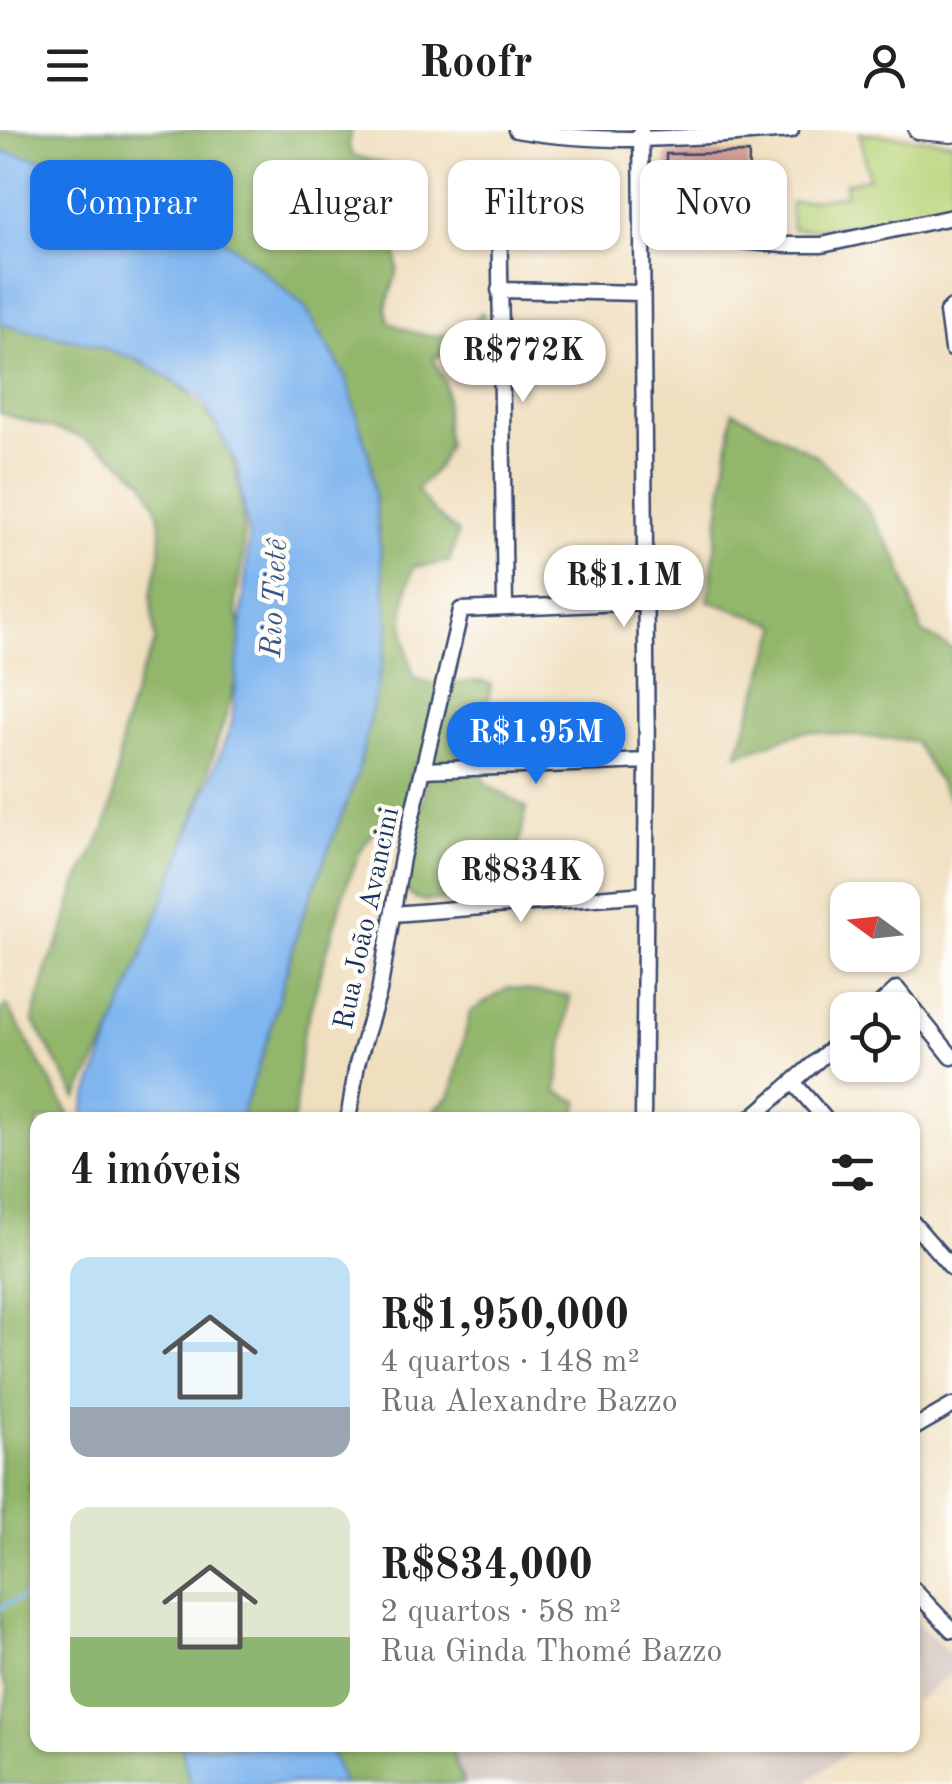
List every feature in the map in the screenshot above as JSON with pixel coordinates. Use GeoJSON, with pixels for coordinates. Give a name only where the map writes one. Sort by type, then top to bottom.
{"type":"FeatureCollection","features":[{"type":"Feature","properties":{"kind":"street"},"geometry":{"type":"LineString","coordinates":[[516,130],[547,136],[791,130]]}},
{"type":"Feature","properties":{"kind":"street"},"geometry":{"type":"LineString","coordinates":[[918,130],[952,132]]}},
{"type":"Feature","properties":{"kind":"street"},"geometry":{"type":"LineString","coordinates":[[641,135],[641,160]]}},
{"type":"Feature","properties":{"kind":"street"},"geometry":{"type":"LineString","coordinates":[[787,245],[822,245],[952,216]]}},
{"type":"Feature","properties":{"kind":"street"},"geometry":{"type":"LineString","coordinates":[[499,250],[505,608],[645,602]]}},
{"type":"Feature","properties":{"kind":"street"},"geometry":{"type":"LineString","coordinates":[[642,250],[646,761],[643,1112]]}},
{"type":"Feature","properties":{"kind":"street"},"geometry":{"type":"LineString","coordinates":[[499,290],[642,293]]}},
{"type":"Feature","properties":{"kind":"street"},"geometry":{"type":"LineString","coordinates":[[950,309],[952,349]]}},
{"type":"Feature","properties":{"kind":"street","name":"Rua João Avancini"},"geometry":{"type":"LineString","coordinates":[[349,1112],[353,1080],[372,1022],[402,858],[461,610],[505,608]]}},
{"type":"Feature","properties":{"kind":"street"},"geometry":{"type":"LineString","coordinates":[[424,770],[646,761]]}},
{"type":"Feature","properties":{"kind":"street"},"geometry":{"type":"LineString","coordinates":[[393,914],[646,894]]}},
{"type":"Feature","properties":{"kind":"street"},"geometry":{"type":"LineString","coordinates":[[920,1017],[952,1057]]}},
{"type":"Feature","properties":{"kind":"street"},"geometry":{"type":"LineString","coordinates":[[758,1112],[830,1050]]}},
{"type":"Feature","properties":{"kind":"street"},"geometry":{"type":"LineString","coordinates":[[794,1082],[819,1112]]}},
{"type":"Feature","properties":{"kind":"street"},"geometry":{"type":"LineString","coordinates":[[920,1231],[952,1268]]}},
{"type":"Feature","properties":{"kind":"street"},"geometry":{"type":"LineString","coordinates":[[920,1424],[952,1406]]}},
{"type":"Feature","properties":{"kind":"street"},"geometry":{"type":"LineString","coordinates":[[920,1596],[952,1630]]}},
{"type":"Feature","properties":{"kind":"shaded area"},"geometry":{"type":"Polygon","coordinates":[[[920,1625],[952,1656],[952,1673],[920,1698],[920,1625]]]}},
{"type":"Feature","properties":{"kind":"shaded area"},"geometry":{"type":"Polygon","coordinates":[[[416,1752],[847,1752],[805,1784],[445,1784],[416,1752]]]}},
{"type":"Feature","properties":{"kind":"green space"},"geometry":{"type":"Polygon","coordinates":[[[0,130],[352,130],[348,142],[352,155],[370,160],[253,160],[253,250],[396,250],[398,269],[386,308],[389,321],[413,332],[438,335],[462,329],[481,312],[484,314],[474,337],[434,358],[446,387],[448,444],[437,468],[417,489],[434,512],[458,532],[449,562],[413,567],[404,622],[414,678],[437,685],[480,681],[491,684],[485,724],[494,736],[502,739],[552,723],[578,721],[595,711],[584,737],[571,751],[557,757],[494,759],[482,769],[486,784],[526,808],[510,894],[428,901],[410,895],[403,882],[404,865],[424,799],[426,779],[420,761],[415,763],[400,815],[387,814],[360,851],[344,892],[302,1038],[295,1112],[212,1112],[320,508],[81,250],[233,250],[233,160],[30,160],[30,194],[0,162],[0,130]]]}},
{"type":"Feature","properties":{"kind":"green space"},"geometry":{"type":"Polygon","coordinates":[[[860,133],[952,142],[952,207],[824,229],[792,229],[790,203],[846,195],[845,183],[869,178],[860,133]]]}},
{"type":"Feature","properties":{"kind":"green space"},"geometry":{"type":"Polygon","coordinates":[[[0,318],[116,351],[152,368],[184,390],[210,418],[230,452],[242,508],[243,554],[236,600],[244,646],[234,689],[184,842],[184,858],[134,990],[77,1098],[33,1020],[77,884],[105,829],[123,730],[155,643],[151,595],[161,528],[156,505],[143,480],[108,452],[81,437],[0,413],[0,318]]]}},
{"type":"Feature","properties":{"kind":"green space"},"geometry":{"type":"Polygon","coordinates":[[[733,411],[817,456],[866,507],[899,562],[922,632],[952,649],[952,804],[914,741],[804,731],[737,755],[779,625],[708,601],[733,411]]]}},
{"type":"Feature","properties":{"kind":"green space"},"geometry":{"type":"Polygon","coordinates":[[[508,988],[570,996],[557,1091],[579,1102],[576,1112],[433,1112],[451,1095],[470,1012],[508,988]]]}},
{"type":"Feature","properties":{"kind":"green space"},"geometry":{"type":"Polygon","coordinates":[[[7,1005],[68,1112],[30,1112],[30,1752],[187,1752],[189,1784],[0,1784],[0,1731],[8,1689],[0,1674],[0,1010],[7,1005]]]}},
{"type":"Feature","properties":{"kind":"green space"},"geometry":{"type":"Polygon","coordinates":[[[312,1752],[452,1752],[464,1784],[319,1784],[312,1752]]]}},
{"type":"Feature","properties":{"kind":"water","name":"Rio Tietê"},"geometry":{"type":"Polygon","coordinates":[[[0,151],[45,160],[30,160],[30,250],[233,250],[233,247],[242,253],[304,306],[345,375],[371,463],[389,629],[357,776],[300,923],[264,1051],[242,1112],[84,1112],[232,723],[249,539],[237,465],[202,399],[141,361],[88,343],[0,324],[0,151]]]}},
{"type":"Feature","properties":{"kind":"water"},"geometry":{"type":"Polygon","coordinates":[[[183,1752],[332,1752],[343,1784],[190,1784],[183,1752]]]}},
{"type":"Feature","properties":{"kind":"building"},"geometry":{"type":"Polygon","coordinates":[[[749,153],[749,160],[666,160],[666,154],[749,153]]]}},
{"type":"Feature","properties":{"kind":"waterway"},"geometry":{"type":"LineString","coordinates":[[0,1608],[30,1594]]}}]}
